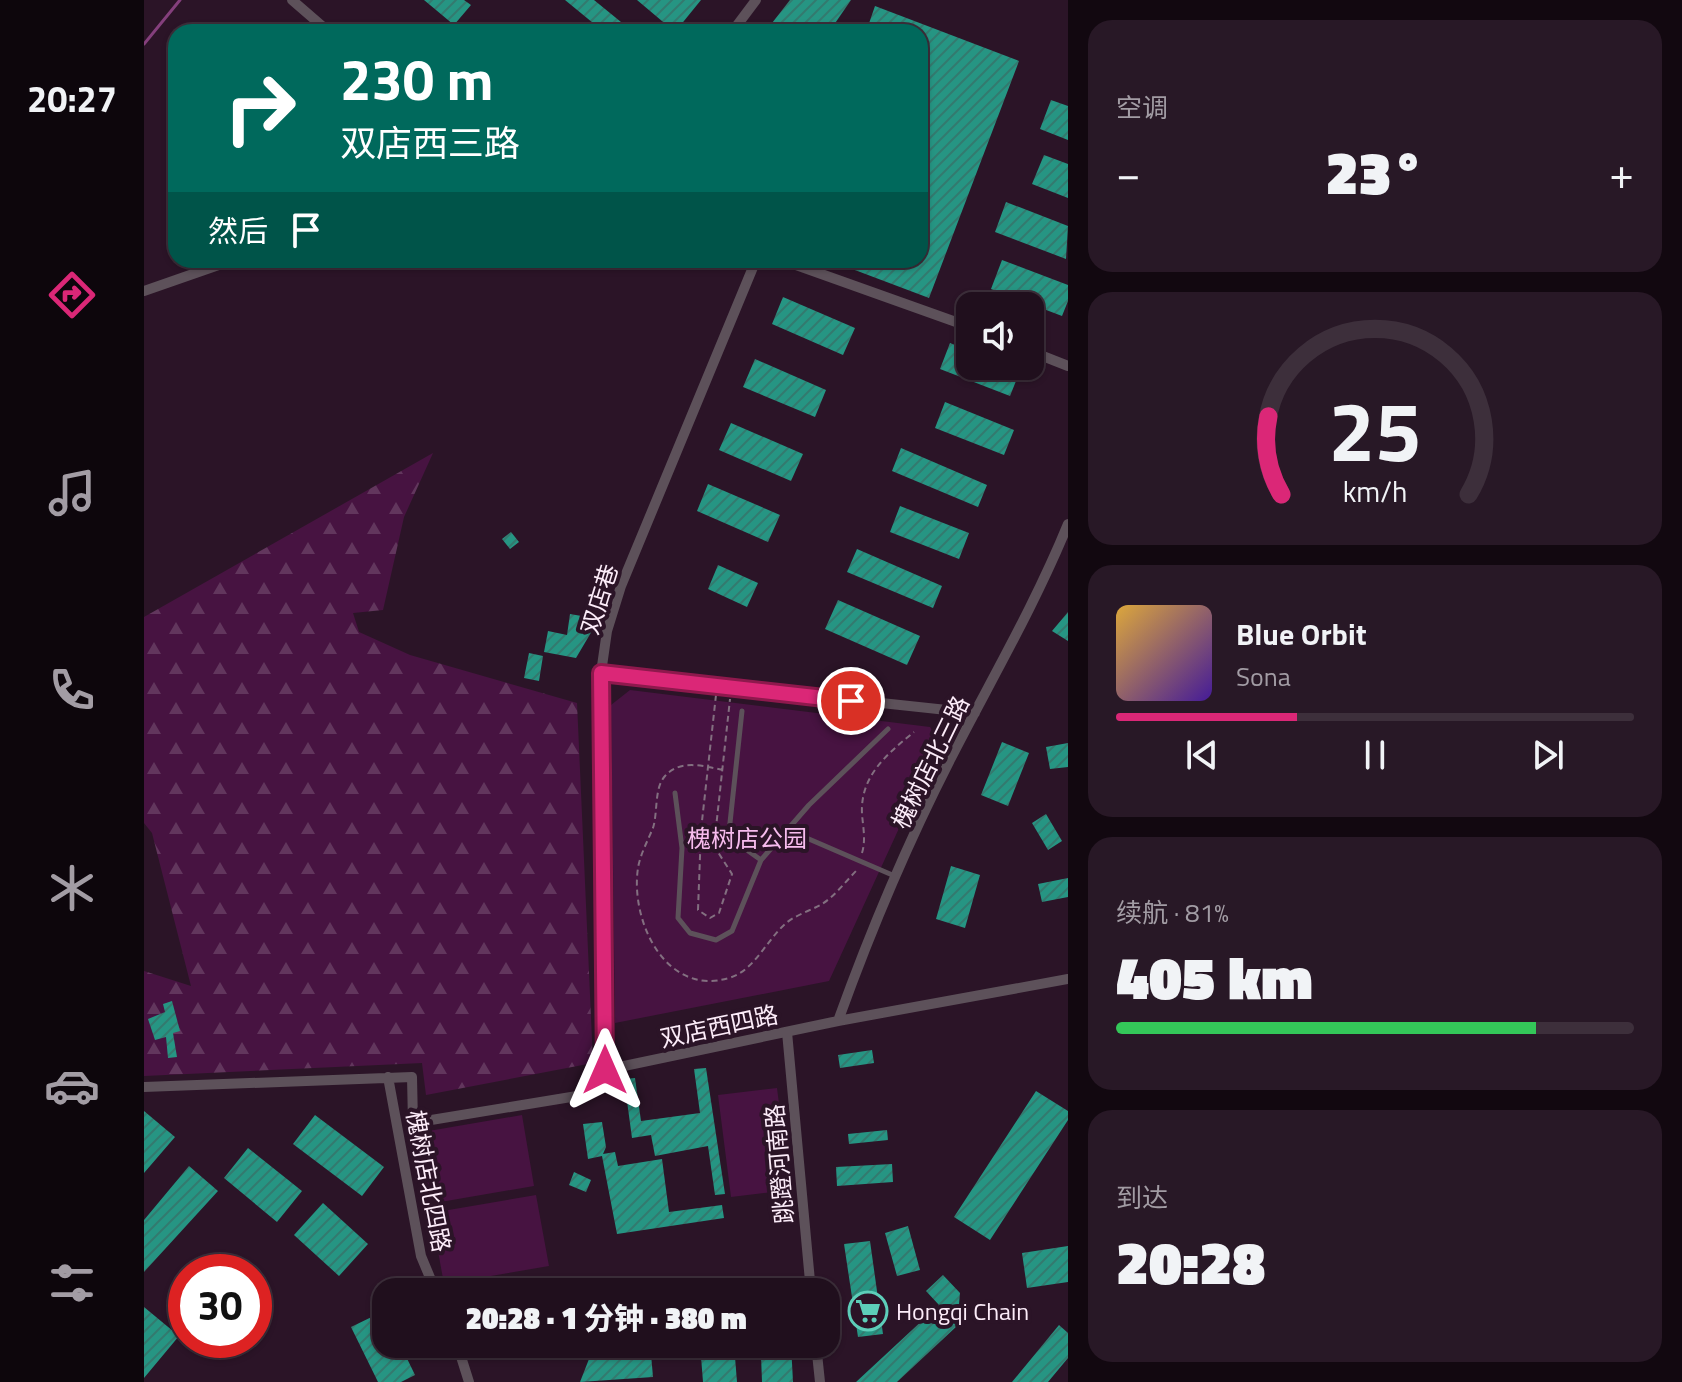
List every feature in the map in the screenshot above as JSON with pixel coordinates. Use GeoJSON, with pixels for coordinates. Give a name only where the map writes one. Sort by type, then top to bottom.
{"type":"FeatureCollection","features":[{"type":"Feature","properties":{"kind":"street"},"geometry":{"type":"LineString","coordinates":[[292,0],[320,24]]}},
{"type":"Feature","properties":{"kind":"street"},"geometry":{"type":"LineString","coordinates":[[738,24],[756,0]]}},
{"type":"Feature","properties":{"kind":"street"},"geometry":{"type":"LineString","coordinates":[[144,291],[210,268]]}},
{"type":"Feature","properties":{"kind":"street","name":"双店巷"},"geometry":{"type":"LineString","coordinates":[[605,1070],[601,673],[607,631],[621,586],[753,268]]}},
{"type":"Feature","properties":{"kind":"street"},"geometry":{"type":"LineString","coordinates":[[804,268],[956,322]]}},
{"type":"Feature","properties":{"kind":"street"},"geometry":{"type":"LineString","coordinates":[[1044,357],[1068,366]]}},
{"type":"Feature","properties":{"kind":"street","name":"槐树店北三路"},"geometry":{"type":"LineString","coordinates":[[838,1021],[898,877],[975,713],[1053,562],[1068,524]]}},
{"type":"Feature","properties":{"kind":"street"},"geometry":{"type":"LineString","coordinates":[[601,673],[975,713]]}},
{"type":"Feature","properties":{"kind":"street","name":"双店西四路"},"geometry":{"type":"LineString","coordinates":[[388,1077],[412,1077],[413,1123],[577,1096],[605,1070],[838,1021],[1068,979]]}},
{"type":"Feature","properties":{"kind":"street","name":"跳蹬河南路"},"geometry":{"type":"LineString","coordinates":[[787,1032],[810,1278]]}},
{"type":"Feature","properties":{"kind":"street"},"geometry":{"type":"LineString","coordinates":[[144,1087],[388,1077]]}},
{"type":"Feature","properties":{"kind":"street","name":"槐树店北四路"},"geometry":{"type":"LineString","coordinates":[[388,1077],[421,1256],[430,1278]]}},
{"type":"Feature","properties":{"kind":"street"},"geometry":{"type":"LineString","coordinates":[[461,1358],[469,1382]]}},
{"type":"Feature","properties":{"kind":"street"},"geometry":{"type":"LineString","coordinates":[[817,1358],[820,1382]]}},
{"type":"Feature","properties":{"kind":"lane"},"geometry":{"type":"LineString","coordinates":[[742,711],[729,832],[737,843],[761,860]]}},
{"type":"Feature","properties":{"kind":"lane"},"geometry":{"type":"LineString","coordinates":[[675,793],[682,848],[678,911],[682,927],[716,940],[724,938],[739,920],[761,860],[888,729]]}},
{"type":"Feature","properties":{"kind":"lane"},"geometry":{"type":"LineString","coordinates":[[788,830],[898,877]]}},
{"type":"Feature","properties":{"kind":"path"},"geometry":{"type":"LineString","coordinates":[[718,686],[701,830],[698,910],[710,918],[719,913],[732,874],[714,846],[732,688]]}},
{"type":"Feature","properties":{"kind":"green space"},"geometry":{"type":"Polygon","coordinates":[[[433,453],[404,517],[383,610],[353,613],[359,632],[410,655],[577,703],[593,1063],[426,1095],[422,1063],[144,1076],[144,971],[191,986],[152,833],[144,823],[144,617],[433,453]]]}},
{"type":"Feature","properties":{"kind":"green space","name":"槐树店公园"},"geometry":{"type":"Polygon","coordinates":[[[630,690],[930,727],[939,741],[829,981],[615,1023],[611,705],[630,690]]]}},
{"type":"Feature","properties":{"kind":"green space"},"geometry":{"type":"Polygon","coordinates":[[[777,1088],[790,1190],[731,1197],[718,1095],[777,1088]]]}},
{"type":"Feature","properties":{"kind":"green space"},"geometry":{"type":"Polygon","coordinates":[[[522,1115],[534,1186],[429,1204],[417,1133],[522,1115]]]}},
{"type":"Feature","properties":{"kind":"green space"},"geometry":{"type":"Polygon","coordinates":[[[536,1195],[549,1266],[479,1278],[443,1278],[431,1213],[536,1195]]]}},
{"type":"Feature","properties":{"kind":"building"},"geometry":{"type":"Polygon","coordinates":[[[424,0],[464,0],[471,5],[453,24],[424,0]]]}},
{"type":"Feature","properties":{"kind":"building"},"geometry":{"type":"Polygon","coordinates":[[[565,0],[594,0],[621,22],[594,24],[565,0]]]}},
{"type":"Feature","properties":{"kind":"building"},"geometry":{"type":"Polygon","coordinates":[[[637,0],[701,0],[682,24],[666,24],[637,0]]]}},
{"type":"Feature","properties":{"kind":"building"},"geometry":{"type":"Polygon","coordinates":[[[790,0],[851,0],[834,24],[771,24],[790,0]]]}},
{"type":"Feature","properties":{"kind":"building"},"geometry":{"type":"Polygon","coordinates":[[[875,6],[922,24],[869,24],[875,6]]]}},
{"type":"Feature","properties":{"kind":"building"},"geometry":{"type":"Polygon","coordinates":[[[928,26],[1019,61],[929,298],[850,268],[928,268],[928,26]]]}},
{"type":"Feature","properties":{"kind":"building"},"geometry":{"type":"Polygon","coordinates":[[[1051,100],[1068,106],[1068,140],[1040,129],[1051,100]]]}},
{"type":"Feature","properties":{"kind":"building"},"geometry":{"type":"Polygon","coordinates":[[[1044,155],[1068,164],[1068,198],[1032,184],[1044,155]]]}},
{"type":"Feature","properties":{"kind":"building"},"geometry":{"type":"Polygon","coordinates":[[[1006,202],[1068,226],[1066,259],[995,232],[1006,202]]]}},
{"type":"Feature","properties":{"kind":"building"},"geometry":{"type":"Polygon","coordinates":[[[1002,260],[1068,285],[1068,301],[1062,316],[1044,309],[1044,292],[999,292],[991,289],[1002,260]]]}},
{"type":"Feature","properties":{"kind":"building"},"geometry":{"type":"Polygon","coordinates":[[[783,297],[855,328],[843,355],[772,324],[783,297]]]}},
{"type":"Feature","properties":{"kind":"building"},"geometry":{"type":"Polygon","coordinates":[[[950,343],[956,345],[956,375],[940,369],[950,343]]]}},
{"type":"Feature","properties":{"kind":"building"},"geometry":{"type":"Polygon","coordinates":[[[755,359],[826,390],[815,417],[743,387],[755,359]]]}},
{"type":"Feature","properties":{"kind":"building"},"geometry":{"type":"Polygon","coordinates":[[[969,380],[1016,380],[1010,396],[969,380]]]}},
{"type":"Feature","properties":{"kind":"building"},"geometry":{"type":"Polygon","coordinates":[[[945,402],[1014,430],[1004,455],[935,428],[945,402]]]}},
{"type":"Feature","properties":{"kind":"building"},"geometry":{"type":"Polygon","coordinates":[[[731,423],[803,454],[791,481],[719,450],[731,423]]]}},
{"type":"Feature","properties":{"kind":"building"},"geometry":{"type":"Polygon","coordinates":[[[901,448],[987,485],[978,507],[892,471],[901,448]]]}},
{"type":"Feature","properties":{"kind":"building"},"geometry":{"type":"Polygon","coordinates":[[[708,484],[780,515],[768,542],[697,511],[708,484]]]}},
{"type":"Feature","properties":{"kind":"building"},"geometry":{"type":"Polygon","coordinates":[[[900,506],[969,533],[959,559],[890,532],[900,506]]]}},
{"type":"Feature","properties":{"kind":"building"},"geometry":{"type":"Polygon","coordinates":[[[511,532],[519,542],[510,549],[502,539],[511,532]]]}},
{"type":"Feature","properties":{"kind":"building"},"geometry":{"type":"Polygon","coordinates":[[[857,549],[942,586],[933,608],[847,572],[857,549]]]}},
{"type":"Feature","properties":{"kind":"building"},"geometry":{"type":"Polygon","coordinates":[[[718,565],[758,583],[747,607],[708,589],[718,565]]]}},
{"type":"Feature","properties":{"kind":"building"},"geometry":{"type":"Polygon","coordinates":[[[838,600],[920,636],[907,665],[825,629],[838,600]]]}},
{"type":"Feature","properties":{"kind":"building"},"geometry":{"type":"Polygon","coordinates":[[[1068,612],[1068,641],[1052,631],[1068,612]]]}},
{"type":"Feature","properties":{"kind":"building"},"geometry":{"type":"Polygon","coordinates":[[[570,614],[599,619],[576,658],[544,652],[548,631],[567,635],[570,614]]]}},
{"type":"Feature","properties":{"kind":"building"},"geometry":{"type":"Polygon","coordinates":[[[529,653],[543,656],[539,681],[524,678],[529,653]]]}},
{"type":"Feature","properties":{"kind":"building"},"geometry":{"type":"Polygon","coordinates":[[[1002,742],[1029,753],[1008,806],[981,795],[1002,742]]]}},
{"type":"Feature","properties":{"kind":"building"},"geometry":{"type":"Polygon","coordinates":[[[1068,743],[1068,767],[1050,769],[1046,747],[1068,743]]]}},
{"type":"Feature","properties":{"kind":"building"},"geometry":{"type":"Polygon","coordinates":[[[1046,814],[1062,841],[1048,850],[1032,823],[1046,814]]]}},
{"type":"Feature","properties":{"kind":"building"},"geometry":{"type":"Polygon","coordinates":[[[951,866],[980,875],[965,928],[936,919],[951,866]]]}},
{"type":"Feature","properties":{"kind":"building"},"geometry":{"type":"Polygon","coordinates":[[[1068,878],[1068,897],[1042,902],[1038,884],[1068,878]]]}},
{"type":"Feature","properties":{"kind":"building"},"geometry":{"type":"Polygon","coordinates":[[[172,1001],[180,1031],[173,1033],[177,1057],[168,1058],[166,1037],[155,1040],[148,1019],[165,1012],[163,1004],[172,1001]]]}},
{"type":"Feature","properties":{"kind":"building"},"geometry":{"type":"Polygon","coordinates":[[[872,1050],[874,1063],[840,1068],[838,1055],[872,1050]]]}},
{"type":"Feature","properties":{"kind":"building"},"geometry":{"type":"Polygon","coordinates":[[[706,1068],[725,1194],[715,1195],[708,1146],[655,1156],[651,1135],[632,1138],[624,1079],[635,1078],[641,1121],[700,1113],[694,1069],[706,1068]]]}},
{"type":"Feature","properties":{"kind":"building"},"geometry":{"type":"Polygon","coordinates":[[[1036,1091],[1068,1111],[1068,1120],[990,1240],[954,1217],[1036,1091]]]}},
{"type":"Feature","properties":{"kind":"building"},"geometry":{"type":"Polygon","coordinates":[[[144,1111],[175,1137],[144,1173],[144,1111]]]}},
{"type":"Feature","properties":{"kind":"building"},"geometry":{"type":"Polygon","coordinates":[[[315,1115],[384,1167],[362,1196],[293,1144],[315,1115]]]}},
{"type":"Feature","properties":{"kind":"building"},"geometry":{"type":"Polygon","coordinates":[[[602,1122],[606,1147],[603,1154],[615,1152],[618,1166],[662,1159],[669,1212],[722,1205],[724,1218],[617,1234],[602,1156],[588,1159],[583,1124],[602,1122]]]}},
{"type":"Feature","properties":{"kind":"building"},"geometry":{"type":"Polygon","coordinates":[[[887,1130],[888,1140],[849,1144],[848,1134],[887,1130]]]}},
{"type":"Feature","properties":{"kind":"building"},"geometry":{"type":"Polygon","coordinates":[[[248,1148],[302,1191],[277,1222],[224,1178],[248,1148]]]}},
{"type":"Feature","properties":{"kind":"building"},"geometry":{"type":"Polygon","coordinates":[[[892,1164],[893,1182],[837,1186],[836,1167],[892,1164]]]}},
{"type":"Feature","properties":{"kind":"building"},"geometry":{"type":"Polygon","coordinates":[[[189,1166],[218,1191],[144,1272],[144,1220],[189,1166]]]}},
{"type":"Feature","properties":{"kind":"building"},"geometry":{"type":"Polygon","coordinates":[[[574,1172],[591,1180],[586,1192],[569,1185],[574,1172]]]}},
{"type":"Feature","properties":{"kind":"building"},"geometry":{"type":"Polygon","coordinates":[[[323,1203],[368,1244],[339,1276],[294,1235],[323,1203]]]}},
{"type":"Feature","properties":{"kind":"building"},"geometry":{"type":"Polygon","coordinates":[[[908,1226],[920,1270],[897,1276],[885,1233],[908,1226]]]}},
{"type":"Feature","properties":{"kind":"building"},"geometry":{"type":"Polygon","coordinates":[[[870,1241],[883,1334],[858,1337],[844,1244],[870,1241]]]}},
{"type":"Feature","properties":{"kind":"building"},"geometry":{"type":"Polygon","coordinates":[[[1068,1246],[1068,1282],[1027,1288],[1022,1253],[1068,1246]]]}},
{"type":"Feature","properties":{"kind":"building"},"geometry":{"type":"Polygon","coordinates":[[[943,1275],[960,1293],[957,1326],[897,1382],[856,1382],[939,1305],[926,1291],[943,1275]]]}},
{"type":"Feature","properties":{"kind":"building"},"geometry":{"type":"Polygon","coordinates":[[[144,1307],[168,1327],[168,1349],[144,1378],[144,1307]]]}},
{"type":"Feature","properties":{"kind":"building"},"geometry":{"type":"Polygon","coordinates":[[[372,1317],[372,1358],[407,1358],[415,1375],[401,1382],[378,1382],[351,1327],[372,1317]]]}},
{"type":"Feature","properties":{"kind":"building"},"geometry":{"type":"Polygon","coordinates":[[[1059,1325],[1068,1333],[1068,1358],[1048,1382],[1012,1382],[1059,1325]]]}},
{"type":"Feature","properties":{"kind":"building"},"geometry":{"type":"Polygon","coordinates":[[[651,1358],[653,1377],[580,1382],[589,1359],[651,1358]]]}},
{"type":"Feature","properties":{"kind":"building"},"geometry":{"type":"Polygon","coordinates":[[[701,1358],[735,1358],[737,1382],[703,1382],[701,1358]]]}},
{"type":"Feature","properties":{"kind":"building"},"geometry":{"type":"Polygon","coordinates":[[[761,1358],[792,1358],[793,1382],[762,1382],[761,1358]]]}},
{"type":"Feature","properties":{"kind":"waterway"},"geometry":{"type":"LineString","coordinates":[[144,44],[180,0]]}},
{"type":"Feature","properties":{"kind":"place","name":"Hongqi Chain"},"geometry":{"type":"Point","coordinates":[868,1311]}},
{"type":"Feature","properties":{"kind":"route"},"geometry":{"type":"LineString","coordinates":[[605,1070],[601,673],[851,701]]}}]}
